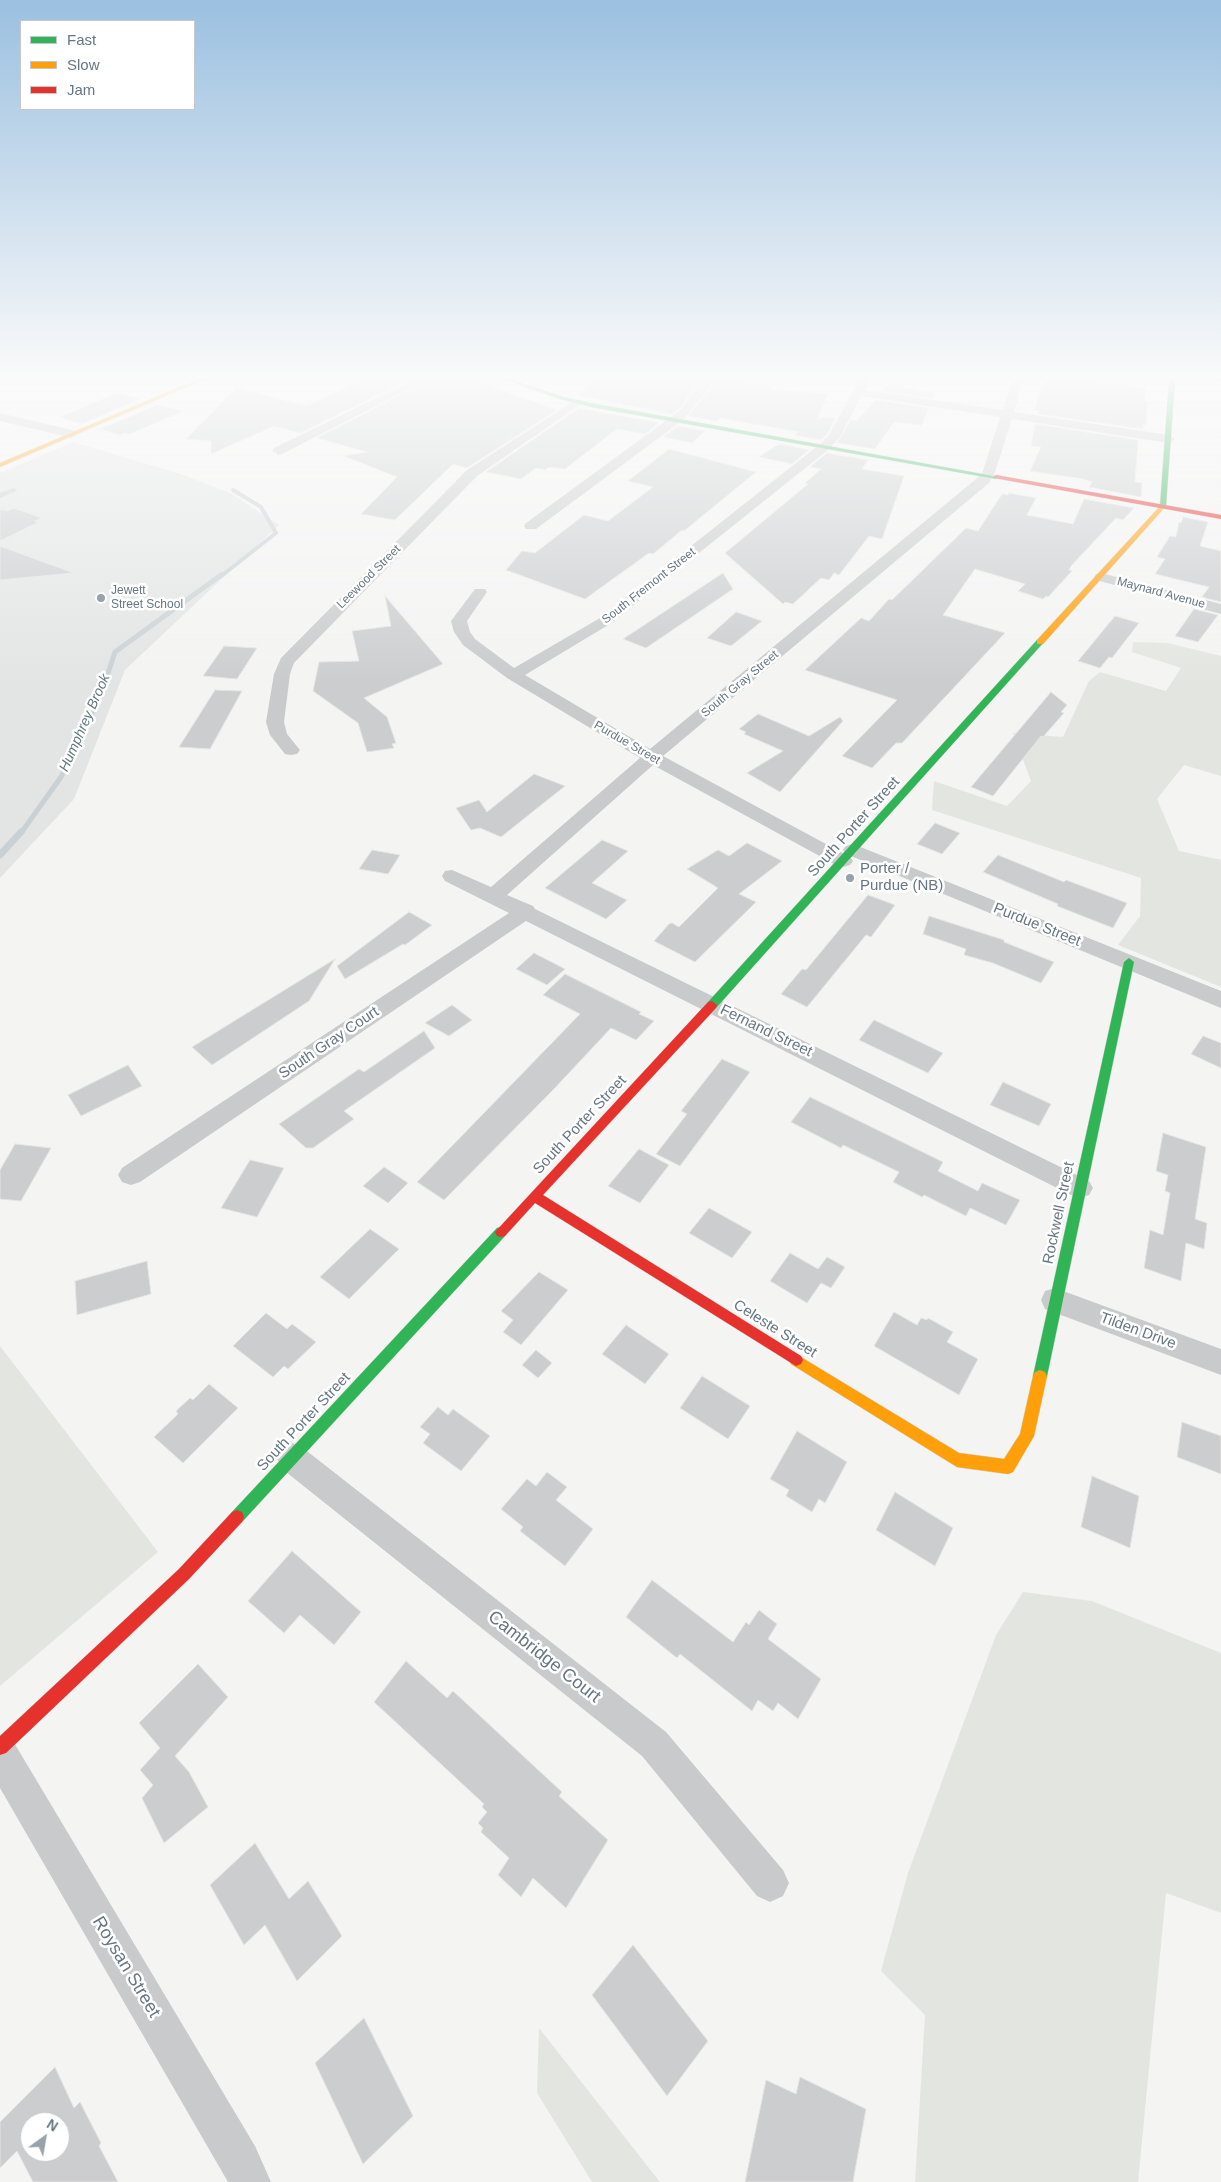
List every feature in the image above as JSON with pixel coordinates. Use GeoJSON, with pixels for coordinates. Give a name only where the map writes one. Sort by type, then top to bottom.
{"type":"FeatureCollection","features":[{"type":"Feature","properties":{"kind":"street","name":"Leewood Street"},"geometry":{"type":"LineString","coordinates":[[291,750],[279,735],[275,722],[282,674],[287,661],[463,482]]}},
{"type":"Feature","properties":{"kind":"street"},"geometry":{"type":"LineString","coordinates":[[531,526],[591,482]]}},
{"type":"Feature","properties":{"kind":"street","name":"South Fremont Street"},"geometry":{"type":"LineString","coordinates":[[513,675],[605,621],[780,482]]}},
{"type":"Feature","properties":{"kind":"street","name":"South Gray Street"},"geometry":{"type":"LineString","coordinates":[[494,896],[652,758],[980,482]]}},
{"type":"Feature","properties":{"kind":"street"},"geometry":{"type":"LineString","coordinates":[[1027,482],[1221,516]]}},
{"type":"Feature","properties":{"kind":"street"},"geometry":{"type":"LineString","coordinates":[[1163,506],[1166,482]]}},
{"type":"Feature","properties":{"kind":"street","name":"South Porter Street"},"geometry":{"type":"LineString","coordinates":[[0,1747],[184,1574],[713,1004],[1101,577],[1163,506]]}},
{"type":"Feature","properties":{"kind":"street","name":"Maynard Avenue"},"geometry":{"type":"LineString","coordinates":[[1101,577],[1221,609]]}},
{"type":"Feature","properties":{"kind":"street","name":"Purdue Street"},"geometry":{"type":"LineString","coordinates":[[480,592],[459,621],[462,632],[469,642],[513,675],[652,758],[848,856],[1129,962],[1221,1000]]}},
{"type":"Feature","properties":{"kind":"street","name":"Fernand Street"},"geometry":{"type":"LineString","coordinates":[[452,876],[526,911],[1080,1188]]}},
{"type":"Feature","properties":{"kind":"street","name":"South Gray Court"},"geometry":{"type":"LineString","coordinates":[[131,1175],[526,911]]}},
{"type":"Feature","properties":{"kind":"street","name":"Rockwell Street"},"geometry":{"type":"LineString","coordinates":[[1008,1467],[1027,1436],[1129,962]]}},
{"type":"Feature","properties":{"kind":"street","name":"Celeste Street"},"geometry":{"type":"LineString","coordinates":[[534,1196],[957,1460],[1008,1467]]}},
{"type":"Feature","properties":{"kind":"street","name":"Tilden Drive"},"geometry":{"type":"LineString","coordinates":[[1055,1300],[1221,1362]]}},
{"type":"Feature","properties":{"kind":"street","name":"Cambridge Court"},"geometry":{"type":"LineString","coordinates":[[292,1458],[654,1744],[770,1883]]}},
{"type":"Feature","properties":{"kind":"street","name":"Roysan Street"},"geometry":{"type":"LineString","coordinates":[[0,1754],[240,2161],[250,2182]]}},
{"type":"Feature","properties":{"kind":"lane"},"geometry":{"type":"LineString","coordinates":[[0,486],[14,490],[0,496]]}},
{"type":"Feature","properties":{"kind":"shaded area","name":"Jewett Street School"},"geometry":{"type":"Polygon","coordinates":[[[0,482],[201,482],[230,493],[279,525],[125,670],[74,799],[0,878],[0,482]]]}},
{"type":"Feature","properties":{"kind":"shaded area"},"geometry":{"type":"Polygon","coordinates":[[[1133,642],[1168,643],[1221,656],[1221,776],[1184,765],[1157,799],[1179,851],[1221,860],[1221,987],[1118,945],[1140,916],[1141,878],[932,810],[934,781],[1007,806],[1031,781],[1013,733],[1063,737],[1089,681],[1100,672],[1166,691],[1181,668],[1132,652],[1133,642]]]}},
{"type":"Feature","properties":{"kind":"shaded area"},"geometry":{"type":"Polygon","coordinates":[[[0,1346],[158,1552],[0,1686],[0,1346]]]}},
{"type":"Feature","properties":{"kind":"shaded area"},"geometry":{"type":"Polygon","coordinates":[[[1023,1592],[1092,1601],[1221,1653],[1221,1913],[1166,1893],[1138,2182],[915,2182],[925,2015],[881,1971],[908,1873],[996,1635],[1023,1592]]]}},
{"type":"Feature","properties":{"kind":"shaded area"},"geometry":{"type":"Polygon","coordinates":[[[539,2028],[660,2182],[592,2182],[537,2093],[539,2028]]]}},
{"type":"Feature","properties":{"kind":"building"},"geometry":{"type":"Polygon","coordinates":[[[392,482],[435,482],[395,520],[361,514],[392,482]]]}},
{"type":"Feature","properties":{"kind":"building"},"geometry":{"type":"Polygon","coordinates":[[[631,482],[744,482],[653,554],[649,553],[585,599],[506,570],[522,551],[535,553],[584,515],[608,521],[653,487],[631,482]]]}},
{"type":"Feature","properties":{"kind":"building"},"geometry":{"type":"Polygon","coordinates":[[[902,482],[882,539],[869,536],[839,575],[834,573],[829,580],[821,578],[793,604],[785,602],[783,604],[725,553],[808,484],[805,483],[902,482]]]}},
{"type":"Feature","properties":{"kind":"building"},"geometry":{"type":"Polygon","coordinates":[[[1092,482],[1142,483],[1141,497],[1089,487],[1092,482]]]}},
{"type":"Feature","properties":{"kind":"building"},"geometry":{"type":"Polygon","coordinates":[[[1009,493],[1036,498],[1027,515],[1073,524],[1084,499],[1134,508],[1123,520],[1116,518],[1071,566],[1069,570],[1072,571],[1048,597],[1046,596],[1043,599],[1018,591],[1025,584],[975,569],[943,615],[1005,633],[902,743],[896,743],[872,768],[842,756],[897,700],[805,670],[861,618],[869,621],[889,599],[892,600],[966,528],[978,531],[1002,494],[1008,495],[1009,493]]]}},
{"type":"Feature","properties":{"kind":"building"},"geometry":{"type":"Polygon","coordinates":[[[14,508],[42,518],[35,521],[39,522],[0,541],[0,509],[7,511],[14,508]]]}},
{"type":"Feature","properties":{"kind":"building"},"geometry":{"type":"Polygon","coordinates":[[[1183,517],[1208,522],[1200,546],[1221,551],[1221,602],[1202,597],[1209,587],[1155,574],[1165,559],[1157,557],[1170,536],[1176,537],[1179,522],[1181,523],[1183,517]]]}},
{"type":"Feature","properties":{"kind":"building"},"geometry":{"type":"Polygon","coordinates":[[[0,546],[74,573],[0,580],[0,546]]]}},
{"type":"Feature","properties":{"kind":"building"},"geometry":{"type":"Polygon","coordinates":[[[723,573],[733,589],[646,648],[623,639],[723,573]]]}},
{"type":"Feature","properties":{"kind":"building"},"geometry":{"type":"Polygon","coordinates":[[[385,596],[443,664],[364,698],[387,717],[396,743],[392,744],[394,748],[367,752],[358,723],[313,691],[319,662],[359,661],[352,631],[391,626],[385,596]]]}},
{"type":"Feature","properties":{"kind":"building"},"geometry":{"type":"Polygon","coordinates":[[[1194,609],[1218,615],[1198,642],[1175,636],[1194,609]]]}},
{"type":"Feature","properties":{"kind":"building"},"geometry":{"type":"Polygon","coordinates":[[[736,612],[762,621],[731,646],[707,638],[736,612]]]}},
{"type":"Feature","properties":{"kind":"building"},"geometry":{"type":"Polygon","coordinates":[[[1115,616],[1139,623],[1112,658],[1109,657],[1100,668],[1078,661],[1115,616]]]}},
{"type":"Feature","properties":{"kind":"building"},"geometry":{"type":"Polygon","coordinates":[[[224,646],[257,648],[237,679],[203,676],[224,646]]]}},
{"type":"Feature","properties":{"kind":"building"},"geometry":{"type":"Polygon","coordinates":[[[215,690],[242,691],[210,749],[179,747],[215,690]]]}},
{"type":"Feature","properties":{"kind":"building"},"geometry":{"type":"Polygon","coordinates":[[[1051,692],[1067,705],[1061,712],[1064,713],[1043,737],[1041,736],[993,796],[971,787],[1051,692]]]}},
{"type":"Feature","properties":{"kind":"building"},"geometry":{"type":"Polygon","coordinates":[[[758,714],[809,736],[840,717],[843,721],[780,792],[747,773],[783,751],[744,734],[746,732],[739,729],[758,714]]]}},
{"type":"Feature","properties":{"kind":"building"},"geometry":{"type":"Polygon","coordinates":[[[534,774],[565,786],[501,837],[480,828],[471,830],[456,808],[479,800],[487,812],[534,774]]]}},
{"type":"Feature","properties":{"kind":"building"},"geometry":{"type":"Polygon","coordinates":[[[935,823],[960,833],[942,854],[917,844],[935,823]]]}},
{"type":"Feature","properties":{"kind":"building"},"geometry":{"type":"Polygon","coordinates":[[[602,840],[628,851],[592,883],[627,900],[606,919],[545,888],[602,840]]]}},
{"type":"Feature","properties":{"kind":"building"},"geometry":{"type":"Polygon","coordinates":[[[747,843],[782,861],[739,894],[756,902],[695,962],[654,941],[669,924],[672,923],[679,927],[718,888],[687,869],[718,850],[729,856],[747,843]]]}},
{"type":"Feature","properties":{"kind":"building"},"geometry":{"type":"Polygon","coordinates":[[[372,850],[400,855],[388,874],[359,869],[372,850]]]}},
{"type":"Feature","properties":{"kind":"building"},"geometry":{"type":"Polygon","coordinates":[[[998,855],[1064,882],[1066,880],[1127,903],[1113,928],[1057,906],[1058,904],[983,872],[998,855]]]}},
{"type":"Feature","properties":{"kind":"building"},"geometry":{"type":"Polygon","coordinates":[[[868,895],[895,905],[871,937],[866,935],[807,1007],[781,994],[802,969],[806,970],[868,895]]]}},
{"type":"Feature","properties":{"kind":"building"},"geometry":{"type":"Polygon","coordinates":[[[409,912],[432,925],[405,945],[403,944],[345,979],[337,966],[409,912]]]}},
{"type":"Feature","properties":{"kind":"building"},"geometry":{"type":"Polygon","coordinates":[[[929,916],[1004,940],[1004,942],[1054,962],[1041,983],[993,963],[964,955],[966,949],[923,934],[929,916]]]}},
{"type":"Feature","properties":{"kind":"building"},"geometry":{"type":"Polygon","coordinates":[[[534,953],[565,969],[547,985],[516,969],[534,953]]]}},
{"type":"Feature","properties":{"kind":"building"},"geometry":{"type":"Polygon","coordinates":[[[335,959],[309,1001],[212,1065],[192,1047],[335,959]]]}},
{"type":"Feature","properties":{"kind":"building"},"geometry":{"type":"Polygon","coordinates":[[[565,974],[641,1012],[639,1014],[654,1021],[636,1040],[611,1028],[552,1091],[444,1200],[417,1182],[580,1014],[543,995],[565,974]]]}},
{"type":"Feature","properties":{"kind":"building"},"geometry":{"type":"Polygon","coordinates":[[[452,1005],[472,1020],[449,1036],[425,1023],[452,1005]]]}},
{"type":"Feature","properties":{"kind":"building"},"geometry":{"type":"Polygon","coordinates":[[[874,1020],[943,1053],[928,1073],[859,1040],[874,1020]]]}},
{"type":"Feature","properties":{"kind":"building"},"geometry":{"type":"Polygon","coordinates":[[[424,1031],[435,1048],[344,1111],[354,1119],[313,1148],[306,1148],[279,1124],[359,1069],[364,1072],[424,1031]]]}},
{"type":"Feature","properties":{"kind":"building"},"geometry":{"type":"Polygon","coordinates":[[[1203,1036],[1221,1043],[1221,1068],[1191,1054],[1203,1036]]]}},
{"type":"Feature","properties":{"kind":"building"},"geometry":{"type":"Polygon","coordinates":[[[722,1059],[750,1072],[680,1166],[656,1154],[687,1114],[681,1111],[722,1059]]]}},
{"type":"Feature","properties":{"kind":"building"},"geometry":{"type":"Polygon","coordinates":[[[128,1065],[142,1086],[81,1116],[68,1095],[128,1065]]]}},
{"type":"Feature","properties":{"kind":"building"},"geometry":{"type":"Polygon","coordinates":[[[1003,1082],[1051,1104],[1039,1126],[990,1105],[1003,1082]]]}},
{"type":"Feature","properties":{"kind":"building"},"geometry":{"type":"Polygon","coordinates":[[[810,1097],[943,1162],[938,1171],[978,1191],[982,1183],[1020,1200],[1006,1225],[970,1208],[966,1216],[924,1195],[922,1197],[893,1182],[899,1172],[843,1145],[841,1148],[791,1122],[810,1097]]]}},
{"type":"Feature","properties":{"kind":"building"},"geometry":{"type":"Polygon","coordinates":[[[1163,1133],[1206,1147],[1195,1219],[1207,1223],[1204,1249],[1186,1243],[1181,1281],[1144,1268],[1150,1230],[1163,1235],[1170,1193],[1165,1191],[1168,1175],[1156,1171],[1163,1133]]]}},
{"type":"Feature","properties":{"kind":"building"},"geometry":{"type":"Polygon","coordinates":[[[15,1144],[51,1148],[21,1201],[0,1199],[0,1170],[15,1144]]]}},
{"type":"Feature","properties":{"kind":"building"},"geometry":{"type":"Polygon","coordinates":[[[639,1149],[669,1165],[640,1203],[608,1186],[639,1149]]]}},
{"type":"Feature","properties":{"kind":"building"},"geometry":{"type":"Polygon","coordinates":[[[250,1160],[284,1168],[257,1217],[221,1208],[250,1160]]]}},
{"type":"Feature","properties":{"kind":"building"},"geometry":{"type":"Polygon","coordinates":[[[384,1167],[408,1183],[388,1203],[363,1186],[384,1167]]]}},
{"type":"Feature","properties":{"kind":"building"},"geometry":{"type":"Polygon","coordinates":[[[709,1208],[752,1232],[732,1258],[689,1233],[709,1208]]]}},
{"type":"Feature","properties":{"kind":"building"},"geometry":{"type":"Polygon","coordinates":[[[370,1229],[399,1249],[349,1299],[320,1277],[370,1229]]]}},
{"type":"Feature","properties":{"kind":"building"},"geometry":{"type":"Polygon","coordinates":[[[790,1253],[818,1269],[827,1257],[845,1267],[831,1288],[821,1283],[807,1303],[770,1281],[790,1253]]]}},
{"type":"Feature","properties":{"kind":"building"},"geometry":{"type":"Polygon","coordinates":[[[147,1261],[151,1294],[77,1315],[75,1281],[147,1261]]]}},
{"type":"Feature","properties":{"kind":"building"},"geometry":{"type":"Polygon","coordinates":[[[539,1272],[568,1290],[521,1345],[503,1332],[513,1320],[501,1311],[539,1272]]]}},
{"type":"Feature","properties":{"kind":"building"},"geometry":{"type":"Polygon","coordinates":[[[894,1312],[917,1325],[921,1318],[927,1320],[928,1318],[953,1332],[947,1342],[978,1359],[959,1395],[874,1346],[894,1312]]]}},
{"type":"Feature","properties":{"kind":"building"},"geometry":{"type":"Polygon","coordinates":[[[266,1313],[287,1329],[292,1324],[316,1342],[288,1369],[284,1366],[273,1377],[233,1346],[266,1313]]]}},
{"type":"Feature","properties":{"kind":"building"},"geometry":{"type":"Polygon","coordinates":[[[626,1325],[669,1354],[645,1384],[602,1354],[626,1325]]]}},
{"type":"Feature","properties":{"kind":"building"},"geometry":{"type":"Polygon","coordinates":[[[536,1350],[552,1363],[538,1378],[522,1365],[536,1350]]]}},
{"type":"Feature","properties":{"kind":"building"},"geometry":{"type":"Polygon","coordinates":[[[702,1376],[750,1406],[728,1439],[680,1408],[702,1376]]]}},
{"type":"Feature","properties":{"kind":"building"},"geometry":{"type":"Polygon","coordinates":[[[209,1384],[238,1408],[183,1463],[154,1437],[178,1414],[176,1411],[190,1398],[193,1400],[209,1384]]]}},
{"type":"Feature","properties":{"kind":"building"},"geometry":{"type":"Polygon","coordinates":[[[438,1407],[448,1415],[453,1409],[490,1436],[461,1471],[423,1443],[430,1434],[420,1427],[438,1407]]]}},
{"type":"Feature","properties":{"kind":"building"},"geometry":{"type":"Polygon","coordinates":[[[1182,1422],[1221,1436],[1221,1474],[1177,1457],[1182,1422]]]}},
{"type":"Feature","properties":{"kind":"building"},"geometry":{"type":"Polygon","coordinates":[[[797,1431],[847,1462],[825,1503],[819,1499],[812,1512],[786,1496],[789,1490],[770,1479],[797,1431]]]}},
{"type":"Feature","properties":{"kind":"building"},"geometry":{"type":"Polygon","coordinates":[[[547,1472],[567,1487],[556,1500],[593,1529],[565,1566],[520,1531],[523,1527],[501,1509],[527,1479],[536,1486],[547,1472]]]}},
{"type":"Feature","properties":{"kind":"building"},"geometry":{"type":"Polygon","coordinates":[[[1092,1476],[1139,1496],[1130,1548],[1081,1527],[1092,1476]]]}},
{"type":"Feature","properties":{"kind":"building"},"geometry":{"type":"Polygon","coordinates":[[[895,1492],[953,1528],[935,1566],[876,1530],[895,1492]]]}},
{"type":"Feature","properties":{"kind":"building"},"geometry":{"type":"Polygon","coordinates":[[[292,1551],[361,1612],[334,1645],[300,1615],[284,1633],[248,1601],[292,1551]]]}},
{"type":"Feature","properties":{"kind":"building"},"geometry":{"type":"Polygon","coordinates":[[[652,1580],[733,1642],[746,1622],[749,1625],[759,1610],[777,1624],[768,1639],[821,1679],[798,1719],[778,1703],[773,1711],[758,1700],[752,1711],[680,1654],[677,1658],[626,1617],[652,1580]]]}},
{"type":"Feature","properties":{"kind":"building"},"geometry":{"type":"Polygon","coordinates":[[[406,1661],[447,1698],[453,1691],[562,1792],[559,1796],[608,1840],[566,1908],[533,1878],[521,1897],[498,1875],[509,1858],[481,1832],[483,1828],[478,1823],[487,1812],[482,1807],[484,1804],[374,1702],[406,1661]]]}},
{"type":"Feature","properties":{"kind":"building"},"geometry":{"type":"Polygon","coordinates":[[[198,1664],[228,1697],[175,1756],[189,1772],[208,1807],[164,1843],[142,1798],[153,1785],[140,1770],[160,1748],[139,1723],[198,1664]]]}},
{"type":"Feature","properties":{"kind":"building"},"geometry":{"type":"Polygon","coordinates":[[[255,1843],[289,1899],[308,1881],[342,1936],[297,1981],[265,1925],[244,1945],[210,1885],[255,1843]]]}},
{"type":"Feature","properties":{"kind":"building"},"geometry":{"type":"Polygon","coordinates":[[[633,1945],[708,2041],[667,2096],[592,1995],[633,1945]]]}},
{"type":"Feature","properties":{"kind":"building"},"geometry":{"type":"Polygon","coordinates":[[[364,2018],[413,2116],[363,2164],[315,2063],[364,2018]]]}},
{"type":"Feature","properties":{"kind":"building"},"geometry":{"type":"Polygon","coordinates":[[[55,2067],[74,2108],[80,2102],[101,2143],[99,2146],[118,2182],[33,2182],[23,2162],[70,2162],[70,2112],[20,2112],[20,2157],[17,2151],[0,2168],[0,2122],[55,2067]]]}},
{"type":"Feature","properties":{"kind":"building"},"geometry":{"type":"Polygon","coordinates":[[[800,2077],[866,2109],[853,2182],[745,2182],[766,2080],[796,2094],[800,2077]]]}},
{"type":"Feature","properties":{"kind":"waterway","name":"Humphrey Brook"},"geometry":{"type":"LineString","coordinates":[[220,577],[276,533],[261,507],[233,490]]}},
{"type":"Feature","properties":{"kind":"waterway","name":"Humphrey Brook"},"geometry":{"type":"LineString","coordinates":[[21,833],[61,777],[100,697],[115,652],[221,575]]}},
{"type":"Feature","properties":{"kind":"waterway","name":"Humphrey Brook"},"geometry":{"type":"LineString","coordinates":[[0,855],[21,832]]}},
{"type":"Feature","properties":{"kind":"traffic: fast"},"geometry":{"type":"LineString","coordinates":[[1163,506],[1165,482]]}},
{"type":"Feature","properties":{"kind":"traffic: fast"},"geometry":{"type":"LineString","coordinates":[[712,1005],[1040,642]]}},
{"type":"Feature","properties":{"kind":"traffic: fast"},"geometry":{"type":"LineString","coordinates":[[1040,1376],[1129,962]]}},
{"type":"Feature","properties":{"kind":"traffic: fast"},"geometry":{"type":"LineString","coordinates":[[237,1517],[501,1232]]}},
{"type":"Feature","properties":{"kind":"traffic: slow"},"geometry":{"type":"LineString","coordinates":[[1040,642],[1163,506]]}},
{"type":"Feature","properties":{"kind":"traffic: slow"},"geometry":{"type":"LineString","coordinates":[[796,1360],[957,1460],[1008,1467],[1027,1436],[1040,1376]]}},
{"type":"Feature","properties":{"kind":"traffic: jam"},"geometry":{"type":"LineString","coordinates":[[1023,482],[1221,517]]}},
{"type":"Feature","properties":{"kind":"traffic: jam"},"geometry":{"type":"LineString","coordinates":[[501,1232],[712,1005]]}},
{"type":"Feature","properties":{"kind":"traffic: jam"},"geometry":{"type":"LineString","coordinates":[[534,1196],[796,1360]]}},
{"type":"Feature","properties":{"kind":"traffic: jam"},"geometry":{"type":"LineString","coordinates":[[0,1747],[184,1574],[237,1517]]}},
{"type":"Feature","properties":{"kind":"place","name":"Jewett Street School"},"geometry":{"type":"Point","coordinates":[101,598]}},
{"type":"Feature","properties":{"kind":"place","name":"Porter / Purdue (NB)"},"geometry":{"type":"Point","coordinates":[850,878]}}]}
